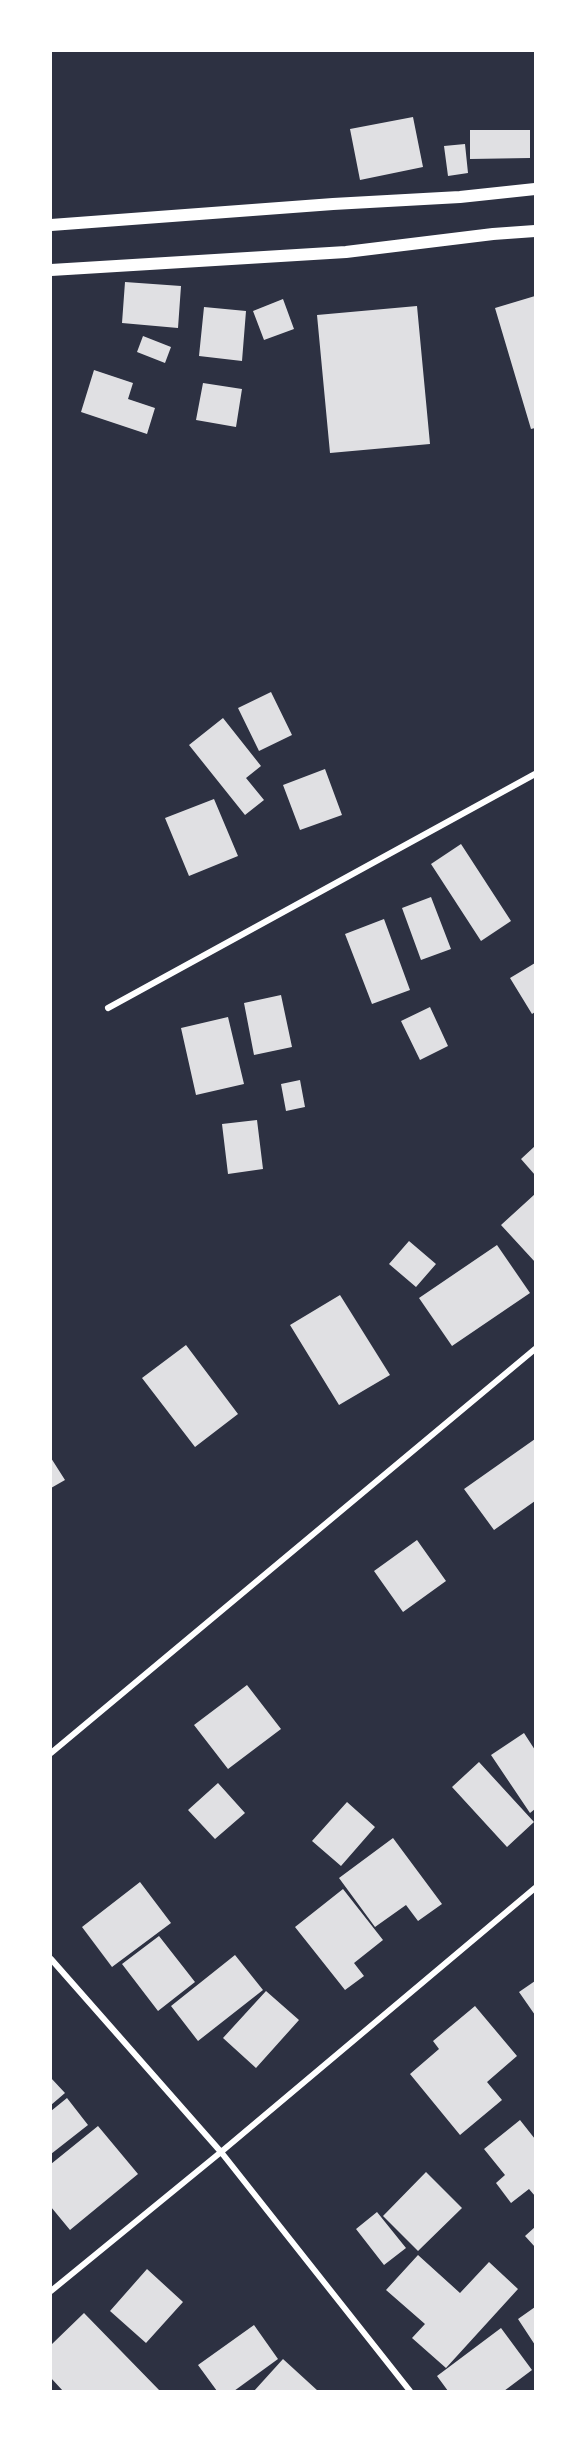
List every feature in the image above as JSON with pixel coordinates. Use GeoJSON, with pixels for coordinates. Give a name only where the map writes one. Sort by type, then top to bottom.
{"type":"FeatureCollection","features":[{"type":"Feature","properties":{"kind":"main road"},"geometry":{"type":"LineString","coordinates":[[51,225],[460,197],[535,189]]}},
{"type":"Feature","properties":{"kind":"main road"},"geometry":{"type":"LineString","coordinates":[[51,270],[346,252],[535,231]]}},
{"type":"Feature","properties":{"kind":"street"},"geometry":{"type":"LineString","coordinates":[[108,1008],[535,774]]}},
{"type":"Feature","properties":{"kind":"street"},"geometry":{"type":"LineString","coordinates":[[51,1753],[535,1349]]}},
{"type":"Feature","properties":{"kind":"street"},"geometry":{"type":"LineString","coordinates":[[51,2291],[221,2152],[535,1888]]}},
{"type":"Feature","properties":{"kind":"street"},"geometry":{"type":"LineString","coordinates":[[51,1959],[221,2152],[410,2391]]}},
{"type":"Feature","properties":{"kind":"building"},"geometry":{"type":"Polygon","coordinates":[[[413,117],[423,167],[360,180],[350,129],[413,117]]]}},
{"type":"Feature","properties":{"kind":"building"},"geometry":{"type":"Polygon","coordinates":[[[470,130],[530,130],[530,158],[470,159],[470,130]]]}},
{"type":"Feature","properties":{"kind":"building"},"geometry":{"type":"Polygon","coordinates":[[[465,144],[468,173],[448,176],[444,146],[465,144]]]}},
{"type":"Feature","properties":{"kind":"building"},"geometry":{"type":"Polygon","coordinates":[[[125,282],[181,286],[178,328],[122,323],[125,282]]]}},
{"type":"Feature","properties":{"kind":"building"},"geometry":{"type":"Polygon","coordinates":[[[535,296],[535,428],[531,429],[495,308],[535,296]]]}},
{"type":"Feature","properties":{"kind":"building"},"geometry":{"type":"Polygon","coordinates":[[[283,299],[294,329],[264,340],[253,311],[283,299]]]}},
{"type":"Feature","properties":{"kind":"building"},"geometry":{"type":"Polygon","coordinates":[[[417,306],[430,444],[330,453],[317,315],[417,306]]]}},
{"type":"Feature","properties":{"kind":"building"},"geometry":{"type":"Polygon","coordinates":[[[204,307],[246,311],[242,361],[199,356],[204,307]]]}},
{"type":"Feature","properties":{"kind":"building"},"geometry":{"type":"Polygon","coordinates":[[[143,336],[171,347],[165,363],[137,352],[143,336]]]}},
{"type":"Feature","properties":{"kind":"building"},"geometry":{"type":"Polygon","coordinates":[[[94,370],[133,383],[128,399],[155,408],[147,434],[81,412],[94,370]]]}},
{"type":"Feature","properties":{"kind":"building"},"geometry":{"type":"Polygon","coordinates":[[[203,383],[242,389],[236,427],[196,420],[203,383]]]}},
{"type":"Feature","properties":{"kind":"building"},"geometry":{"type":"Polygon","coordinates":[[[271,692],[292,735],[259,751],[238,708],[271,692]]]}},
{"type":"Feature","properties":{"kind":"building"},"geometry":{"type":"Polygon","coordinates":[[[223,718],[261,766],[246,778],[264,800],[245,815],[189,745],[223,718]]]}},
{"type":"Feature","properties":{"kind":"building"},"geometry":{"type":"Polygon","coordinates":[[[325,769],[342,815],[300,830],[283,785],[325,769]]]}},
{"type":"Feature","properties":{"kind":"building"},"geometry":{"type":"Polygon","coordinates":[[[214,799],[238,856],[189,876],[165,818],[214,799]]]}},
{"type":"Feature","properties":{"kind":"building"},"geometry":{"type":"Polygon","coordinates":[[[461,844],[511,921],[481,941],[431,864],[461,844]]]}},
{"type":"Feature","properties":{"kind":"building"},"geometry":{"type":"Polygon","coordinates":[[[431,897],[451,949],[421,960],[402,908],[431,897]]]}},
{"type":"Feature","properties":{"kind":"building"},"geometry":{"type":"Polygon","coordinates":[[[384,919],[410,990],[372,1004],[345,934],[384,919]]]}},
{"type":"Feature","properties":{"kind":"building"},"geometry":{"type":"Polygon","coordinates":[[[535,963],[535,1012],[532,1014],[510,978],[535,963]]]}},
{"type":"Feature","properties":{"kind":"building"},"geometry":{"type":"Polygon","coordinates":[[[281,995],[292,1047],[254,1055],[244,1003],[281,995]]]}},
{"type":"Feature","properties":{"kind":"building"},"geometry":{"type":"Polygon","coordinates":[[[430,1007],[448,1046],[420,1060],[401,1021],[430,1007]]]}},
{"type":"Feature","properties":{"kind":"building"},"geometry":{"type":"Polygon","coordinates":[[[228,1017],[244,1084],[196,1095],[181,1028],[228,1017]]]}},
{"type":"Feature","properties":{"kind":"building"},"geometry":{"type":"Polygon","coordinates":[[[300,1080],[305,1107],[286,1111],[281,1084],[300,1080]]]}},
{"type":"Feature","properties":{"kind":"building"},"geometry":{"type":"Polygon","coordinates":[[[257,1120],[263,1169],[228,1174],[222,1124],[257,1120]]]}},
{"type":"Feature","properties":{"kind":"building"},"geometry":{"type":"Polygon","coordinates":[[[535,1146],[535,1175],[521,1159],[535,1146]]]}},
{"type":"Feature","properties":{"kind":"building"},"geometry":{"type":"Polygon","coordinates":[[[535,1194],[535,1262],[501,1225],[535,1194]]]}},
{"type":"Feature","properties":{"kind":"building"},"geometry":{"type":"Polygon","coordinates":[[[409,1241],[436,1264],[416,1287],[389,1264],[409,1241]]]}},
{"type":"Feature","properties":{"kind":"building"},"geometry":{"type":"Polygon","coordinates":[[[497,1245],[530,1293],[452,1346],[419,1298],[497,1245]]]}},
{"type":"Feature","properties":{"kind":"building"},"geometry":{"type":"Polygon","coordinates":[[[340,1295],[390,1375],[339,1405],[290,1325],[340,1295]]]}},
{"type":"Feature","properties":{"kind":"building"},"geometry":{"type":"Polygon","coordinates":[[[186,1345],[238,1414],[195,1447],[142,1378],[186,1345]]]}},
{"type":"Feature","properties":{"kind":"building"},"geometry":{"type":"Polygon","coordinates":[[[535,1439],[535,1501],[494,1530],[464,1489],[535,1439]]]}},
{"type":"Feature","properties":{"kind":"building"},"geometry":{"type":"Polygon","coordinates":[[[51,1458],[65,1480],[51,1488],[51,1458]]]}},
{"type":"Feature","properties":{"kind":"building"},"geometry":{"type":"Polygon","coordinates":[[[417,1540],[446,1581],[403,1612],[374,1571],[417,1540]]]}},
{"type":"Feature","properties":{"kind":"building"},"geometry":{"type":"Polygon","coordinates":[[[247,1685],[281,1729],[228,1769],[194,1725],[247,1685]]]}},
{"type":"Feature","properties":{"kind":"building"},"geometry":{"type":"Polygon","coordinates":[[[524,1733],[535,1750],[535,1809],[530,1813],[491,1755],[524,1733]]]}},
{"type":"Feature","properties":{"kind":"building"},"geometry":{"type":"Polygon","coordinates":[[[479,1762],[534,1822],[507,1847],[452,1787],[479,1762]]]}},
{"type":"Feature","properties":{"kind":"building"},"geometry":{"type":"Polygon","coordinates":[[[218,1783],[245,1813],[215,1839],[188,1810],[218,1783]]]}},
{"type":"Feature","properties":{"kind":"building"},"geometry":{"type":"Polygon","coordinates":[[[347,1802],[375,1827],[341,1866],[312,1841],[347,1802]]]}},
{"type":"Feature","properties":{"kind":"building"},"geometry":{"type":"Polygon","coordinates":[[[393,1838],[442,1904],[418,1921],[406,1905],[375,1927],[339,1878],[393,1838]]]}},
{"type":"Feature","properties":{"kind":"building"},"geometry":{"type":"Polygon","coordinates":[[[140,1882],[171,1923],[112,1967],[82,1927],[140,1882]]]}},
{"type":"Feature","properties":{"kind":"building"},"geometry":{"type":"Polygon","coordinates":[[[343,1889],[383,1940],[354,1963],[364,1976],[345,1990],[295,1927],[343,1889]]]}},
{"type":"Feature","properties":{"kind":"building"},"geometry":{"type":"Polygon","coordinates":[[[159,1936],[195,1982],[158,2011],[122,1964],[159,1936]]]}},
{"type":"Feature","properties":{"kind":"building"},"geometry":{"type":"Polygon","coordinates":[[[235,1955],[263,1990],[198,2041],[171,2006],[235,1955]]]}},
{"type":"Feature","properties":{"kind":"building"},"geometry":{"type":"Polygon","coordinates":[[[535,1981],[535,2015],[519,1992],[535,1981]]]}},
{"type":"Feature","properties":{"kind":"building"},"geometry":{"type":"Polygon","coordinates":[[[266,1991],[299,2020],[256,2068],[223,2038],[266,1991]]]}},
{"type":"Feature","properties":{"kind":"building"},"geometry":{"type":"Polygon","coordinates":[[[475,2006],[517,2056],[487,2082],[502,2100],[460,2135],[410,2074],[439,2049],[433,2041],[475,2006]]]}},
{"type":"Feature","properties":{"kind":"building"},"geometry":{"type":"Polygon","coordinates":[[[51,2078],[65,2093],[51,2105],[51,2078]]]}},
{"type":"Feature","properties":{"kind":"building"},"geometry":{"type":"Polygon","coordinates":[[[67,2098],[88,2125],[51,2154],[51,2111],[67,2098]]]}},
{"type":"Feature","properties":{"kind":"building"},"geometry":{"type":"Polygon","coordinates":[[[520,2120],[535,2139],[535,2196],[529,2189],[511,2203],[496,2183],[505,2175],[484,2149],[520,2120]]]}},
{"type":"Feature","properties":{"kind":"building"},"geometry":{"type":"Polygon","coordinates":[[[98,2126],[138,2174],[70,2230],[51,2207],[51,2164],[98,2126]]]}},
{"type":"Feature","properties":{"kind":"building"},"geometry":{"type":"Polygon","coordinates":[[[426,2172],[462,2208],[418,2251],[383,2216],[426,2172]]]}},
{"type":"Feature","properties":{"kind":"building"},"geometry":{"type":"Polygon","coordinates":[[[377,2212],[406,2248],[384,2265],[356,2229],[377,2212]]]}},
{"type":"Feature","properties":{"kind":"building"},"geometry":{"type":"Polygon","coordinates":[[[535,2227],[535,2247],[525,2236],[535,2227]]]}},
{"type":"Feature","properties":{"kind":"building"},"geometry":{"type":"Polygon","coordinates":[[[418,2255],[460,2293],[489,2262],[518,2289],[446,2368],[412,2338],[425,2324],[386,2290],[418,2255]]]}},
{"type":"Feature","properties":{"kind":"building"},"geometry":{"type":"Polygon","coordinates":[[[147,2269],[183,2302],[146,2343],[110,2311],[147,2269]]]}},
{"type":"Feature","properties":{"kind":"building"},"geometry":{"type":"Polygon","coordinates":[[[535,2307],[535,2345],[518,2319],[535,2307]]]}},
{"type":"Feature","properties":{"kind":"building"},"geometry":{"type":"Polygon","coordinates":[[[84,2313],[160,2391],[63,2391],[51,2378],[51,2345],[84,2313]]]}},
{"type":"Feature","properties":{"kind":"building"},"geometry":{"type":"Polygon","coordinates":[[[254,2325],[278,2359],[234,2391],[217,2391],[198,2365],[254,2325]]]}},
{"type":"Feature","properties":{"kind":"building"},"geometry":{"type":"Polygon","coordinates":[[[501,2328],[532,2370],[504,2391],[448,2391],[437,2376],[501,2328]]]}},
{"type":"Feature","properties":{"kind":"building"},"geometry":{"type":"Polygon","coordinates":[[[283,2359],[318,2391],[254,2391],[283,2359]]]}}]}
